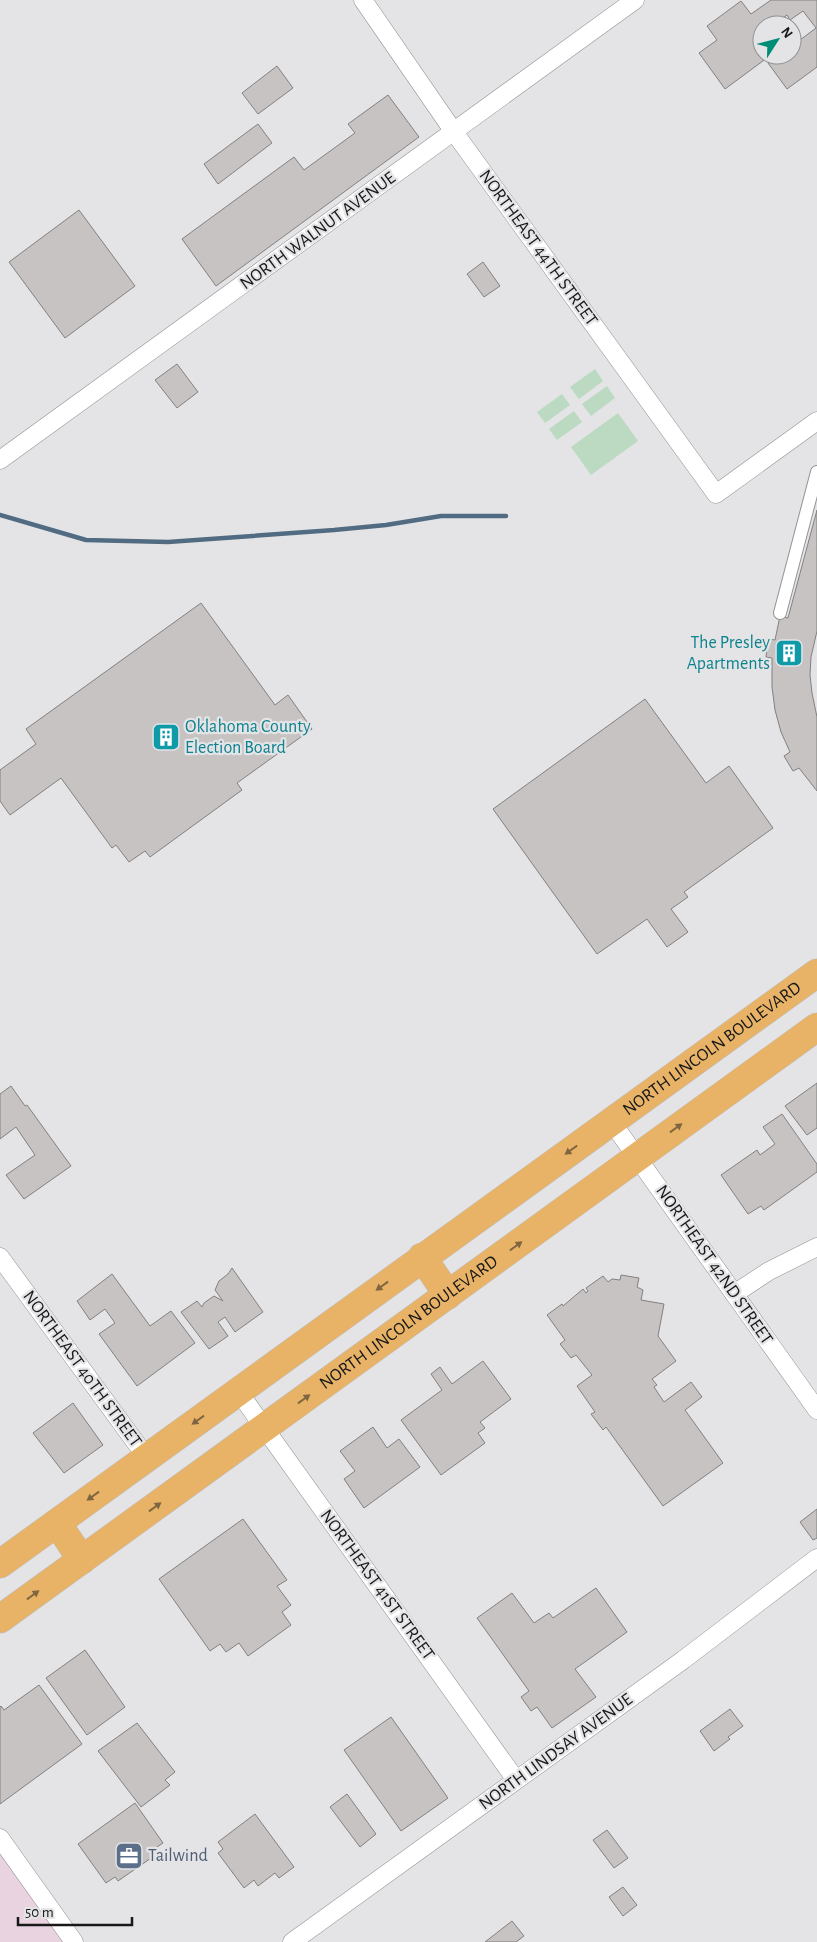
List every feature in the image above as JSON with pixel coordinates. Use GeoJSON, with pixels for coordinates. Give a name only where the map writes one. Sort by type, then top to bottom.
{"type":"FeatureCollection","features":[{"type":"Feature","properties":{"kind":"main road","name":"NORTH LINCOLN BOULEVARD"},"geometry":{"type":"LineString","coordinates":[[0,1564],[817,972]]}},
{"type":"Feature","properties":{"kind":"main road","name":"NORTH LINCOLN BOULEVARD"},"geometry":{"type":"LineString","coordinates":[[0,1619],[817,1027]]}},
{"type":"Feature","properties":{"kind":"main road"},"geometry":{"type":"LineString","coordinates":[[422,1257],[448,1295]]}},
{"type":"Feature","properties":{"kind":"main road"},"geometry":{"type":"LineString","coordinates":[[57,1523],[82,1560]]}},
{"type":"Feature","properties":{"kind":"street","name":"NORTHEAST 44TH STREET"},"geometry":{"type":"LineString","coordinates":[[363,0],[454,132],[716,494],[817,421]]}},
{"type":"Feature","properties":{"kind":"street","name":"NORTH WALNUT AVENUE"},"geometry":{"type":"LineString","coordinates":[[0,460],[635,0]]}},
{"type":"Feature","properties":{"kind":"street"},"geometry":{"type":"LineString","coordinates":[[780,613],[817,472]]}},
{"type":"Feature","properties":{"kind":"street","name":"NORTHEAST 42ND STREET"},"geometry":{"type":"LineString","coordinates":[[611,1121],[817,1410]]}},
{"type":"Feature","properties":{"kind":"street"},"geometry":{"type":"LineString","coordinates":[[734,1294],[769,1271],[817,1248]]}},
{"type":"Feature","properties":{"kind":"street","name":"NORTHEAST 40TH STREET"},"geometry":{"type":"LineString","coordinates":[[0,1257],[147,1458]]}},
{"type":"Feature","properties":{"kind":"street","name":"NORTHEAST 41ST STREET"},"geometry":{"type":"LineString","coordinates":[[238,1391],[516,1780]]}},
{"type":"Feature","properties":{"kind":"street","name":"NORTH LINDSAY AVENUE"},"geometry":{"type":"LineString","coordinates":[[292,1942],[683,1660],[817,1558]]}},
{"type":"Feature","properties":{"kind":"street"},"geometry":{"type":"LineString","coordinates":[[0,1838],[74,1942]]}},
{"type":"Feature","properties":{"kind":"shaded area"},"geometry":{"type":"Polygon","coordinates":[[[0,1850],[66,1942],[0,1942],[0,1850]]]}},
{"type":"Feature","properties":{"kind":"green space"},"geometry":{"type":"Polygon","coordinates":[[[595,369],[603,381],[579,399],[570,387],[595,369]]]}},
{"type":"Feature","properties":{"kind":"green space"},"geometry":{"type":"Polygon","coordinates":[[[607,386],[615,398],[591,416],[582,404],[607,386]]]}},
{"type":"Feature","properties":{"kind":"green space"},"geometry":{"type":"Polygon","coordinates":[[[562,394],[570,405],[545,423],[537,412],[562,394]]]}},
{"type":"Feature","properties":{"kind":"green space"},"geometry":{"type":"Polygon","coordinates":[[[574,411],[582,422],[557,440],[549,429],[574,411]]]}},
{"type":"Feature","properties":{"kind":"green space"},"geometry":{"type":"Polygon","coordinates":[[[618,413],[638,441],[591,475],[571,447],[618,413]]]}},
{"type":"Feature","properties":{"kind":"building"},"geometry":{"type":"Polygon","coordinates":[[[771,0],[817,0],[817,67],[787,89],[769,65],[802,65],[802,38],[816,28],[803,11],[797,15],[752,15],[752,65],[757,65],[725,89],[699,53],[717,40],[707,26],[741,1],[751,14],[771,0]]]}},
{"type":"Feature","properties":{"kind":"building"},"geometry":{"type":"Polygon","coordinates":[[[277,66],[293,88],[258,114],[242,93],[277,66]]]}},
{"type":"Feature","properties":{"kind":"building"},"geometry":{"type":"Polygon","coordinates":[[[388,95],[419,137],[216,286],[182,239],[294,157],[304,170],[355,133],[348,124],[388,95]]]}},
{"type":"Feature","properties":{"kind":"building"},"geometry":{"type":"Polygon","coordinates":[[[258,124],[272,143],[218,184],[204,164],[258,124]]]}},
{"type":"Feature","properties":{"kind":"building"},"geometry":{"type":"Polygon","coordinates":[[[79,210],[135,286],[65,338],[9,262],[79,210]]]}},
{"type":"Feature","properties":{"kind":"building"},"geometry":{"type":"Polygon","coordinates":[[[483,262],[500,286],[484,297],[467,274],[483,262]]]}},
{"type":"Feature","properties":{"kind":"building"},"geometry":{"type":"Polygon","coordinates":[[[177,364],[198,392],[177,408],[155,380],[177,364]]]}},
{"type":"Feature","properties":{"kind":"building","name":"The Presley Apartments"},"geometry":{"type":"Polygon","coordinates":[[[817,510],[817,631],[811,657],[810,675],[817,717],[817,791],[799,768],[793,771],[784,756],[790,752],[781,732],[775,710],[772,687],[772,658],[766,657],[768,639],[775,640],[780,616],[788,618],[817,510]]]}},
{"type":"Feature","properties":{"kind":"building","name":"Oklahoma County Election Board"},"geometry":{"type":"Polygon","coordinates":[[[201,603],[275,705],[288,695],[312,729],[237,783],[242,790],[150,857],[145,851],[129,862],[116,845],[112,848],[61,778],[10,815],[0,801],[0,770],[36,744],[26,729],[201,603]]]}},
{"type":"Feature","properties":{"kind":"building"},"geometry":{"type":"Polygon","coordinates":[[[645,699],[706,783],[729,766],[773,828],[684,892],[688,897],[671,909],[688,932],[667,947],[647,919],[597,954],[493,809],[645,699]]]}},
{"type":"Feature","properties":{"kind":"building"},"geometry":{"type":"Polygon","coordinates":[[[817,1083],[817,1128],[807,1135],[785,1106],[817,1083]]]}},
{"type":"Feature","properties":{"kind":"building"},"geometry":{"type":"Polygon","coordinates":[[[11,1086],[71,1166],[24,1199],[6,1175],[35,1155],[16,1127],[0,1139],[0,1094],[11,1086]]]}},
{"type":"Feature","properties":{"kind":"building"},"geometry":{"type":"Polygon","coordinates":[[[782,1114],[817,1164],[817,1172],[764,1210],[761,1206],[748,1214],[721,1175],[757,1150],[760,1155],[775,1144],[763,1127],[782,1114]]]}},
{"type":"Feature","properties":{"kind":"building"},"geometry":{"type":"Polygon","coordinates":[[[232,1268],[263,1312],[235,1332],[225,1317],[218,1322],[228,1336],[209,1349],[181,1312],[197,1301],[202,1307],[204,1303],[214,1296],[223,1301],[215,1290],[219,1281],[232,1268]]]}},
{"type":"Feature","properties":{"kind":"building"},"geometry":{"type":"Polygon","coordinates":[[[112,1274],[150,1326],[171,1311],[195,1343],[137,1386],[99,1334],[115,1323],[105,1309],[90,1320],[77,1301],[112,1274]]]}},
{"type":"Feature","properties":{"kind":"building"},"geometry":{"type":"Polygon","coordinates":[[[621,1275],[639,1278],[637,1287],[643,1290],[641,1300],[664,1304],[658,1336],[676,1361],[652,1379],[657,1385],[654,1387],[664,1402],[691,1382],[702,1397],[685,1410],[723,1463],[663,1506],[606,1427],[603,1430],[591,1414],[595,1412],[577,1386],[592,1375],[576,1355],[571,1358],[560,1344],[565,1340],[547,1315],[562,1304],[563,1306],[583,1289],[586,1293],[588,1291],[586,1288],[603,1276],[608,1282],[612,1279],[620,1280],[621,1275]]]}},
{"type":"Feature","properties":{"kind":"building"},"geometry":{"type":"Polygon","coordinates":[[[483,1361],[511,1399],[480,1422],[485,1428],[478,1433],[485,1443],[441,1475],[401,1420],[442,1390],[431,1374],[440,1367],[452,1384],[483,1361]]]}},
{"type":"Feature","properties":{"kind":"building"},"geometry":{"type":"Polygon","coordinates":[[[73,1403],[103,1445],[64,1473],[33,1433],[73,1403]]]}},
{"type":"Feature","properties":{"kind":"building"},"geometry":{"type":"Polygon","coordinates":[[[373,1427],[387,1448],[399,1439],[420,1467],[364,1508],[344,1479],[355,1471],[340,1451],[373,1427]]]}},
{"type":"Feature","properties":{"kind":"building"},"geometry":{"type":"Polygon","coordinates":[[[817,1509],[817,1538],[813,1540],[800,1522],[817,1509]]]}},
{"type":"Feature","properties":{"kind":"building"},"geometry":{"type":"Polygon","coordinates":[[[243,1519],[287,1580],[277,1586],[291,1605],[282,1612],[291,1625],[248,1656],[239,1643],[226,1652],[220,1644],[210,1651],[159,1579],[243,1519]]]}},
{"type":"Feature","properties":{"kind":"building"},"geometry":{"type":"Polygon","coordinates":[[[596,1588],[627,1632],[575,1669],[596,1697],[552,1728],[537,1707],[531,1711],[521,1697],[529,1691],[477,1618],[512,1593],[534,1623],[549,1613],[553,1618],[596,1588]]]}},
{"type":"Feature","properties":{"kind":"building"},"geometry":{"type":"Polygon","coordinates":[[[85,1650],[125,1707],[87,1735],[46,1678],[85,1650]]]}},
{"type":"Feature","properties":{"kind":"building"},"geometry":{"type":"Polygon","coordinates":[[[39,1685],[82,1744],[0,1804],[0,1707],[4,1710],[39,1685]]]}},
{"type":"Feature","properties":{"kind":"building"},"geometry":{"type":"Polygon","coordinates":[[[730,1709],[743,1726],[714,1751],[700,1731],[730,1709]]]}},
{"type":"Feature","properties":{"kind":"building"},"geometry":{"type":"Polygon","coordinates":[[[391,1717],[448,1798],[401,1831],[344,1750],[391,1717]]]}},
{"type":"Feature","properties":{"kind":"building"},"geometry":{"type":"Polygon","coordinates":[[[137,1723],[175,1772],[165,1780],[170,1785],[141,1807],[98,1751],[137,1723]]]}},
{"type":"Feature","properties":{"kind":"building"},"geometry":{"type":"Polygon","coordinates":[[[347,1794],[376,1834],[360,1847],[330,1807],[347,1794]]]}},
{"type":"Feature","properties":{"kind":"building"},"geometry":{"type":"Polygon","coordinates":[[[135,1803],[163,1843],[151,1851],[154,1856],[118,1881],[115,1877],[106,1883],[78,1844],[135,1803]]]}},
{"type":"Feature","properties":{"kind":"building"},"geometry":{"type":"Polygon","coordinates":[[[255,1814],[294,1867],[279,1878],[275,1873],[258,1886],[254,1880],[244,1888],[218,1853],[223,1849],[218,1842],[255,1814]]]}},
{"type":"Feature","properties":{"kind":"building"},"geometry":{"type":"Polygon","coordinates":[[[607,1830],[628,1858],[614,1868],[593,1840],[607,1830]]]}},
{"type":"Feature","properties":{"kind":"building"},"geometry":{"type":"Polygon","coordinates":[[[623,1887],[637,1905],[623,1916],[609,1897],[623,1887]]]}},
{"type":"Feature","properties":{"kind":"building"},"geometry":{"type":"Polygon","coordinates":[[[512,1921],[524,1936],[516,1942],[485,1942],[512,1921]]]}},
{"type":"Feature","properties":{"kind":"waterway"},"geometry":{"type":"LineString","coordinates":[[0,515],[86,540],[168,542],[334,530],[386,525],[441,516],[506,516]]}},
{"type":"Feature","properties":{"kind":"place","name":"The Presley Apartments"},"geometry":{"type":"Point","coordinates":[789,653]}},
{"type":"Feature","properties":{"kind":"place","name":"Oklahoma County Election Board"},"geometry":{"type":"Point","coordinates":[166,737]}},
{"type":"Feature","properties":{"kind":"place","name":"Tailwind"},"geometry":{"type":"Point","coordinates":[129,1856]}}]}
